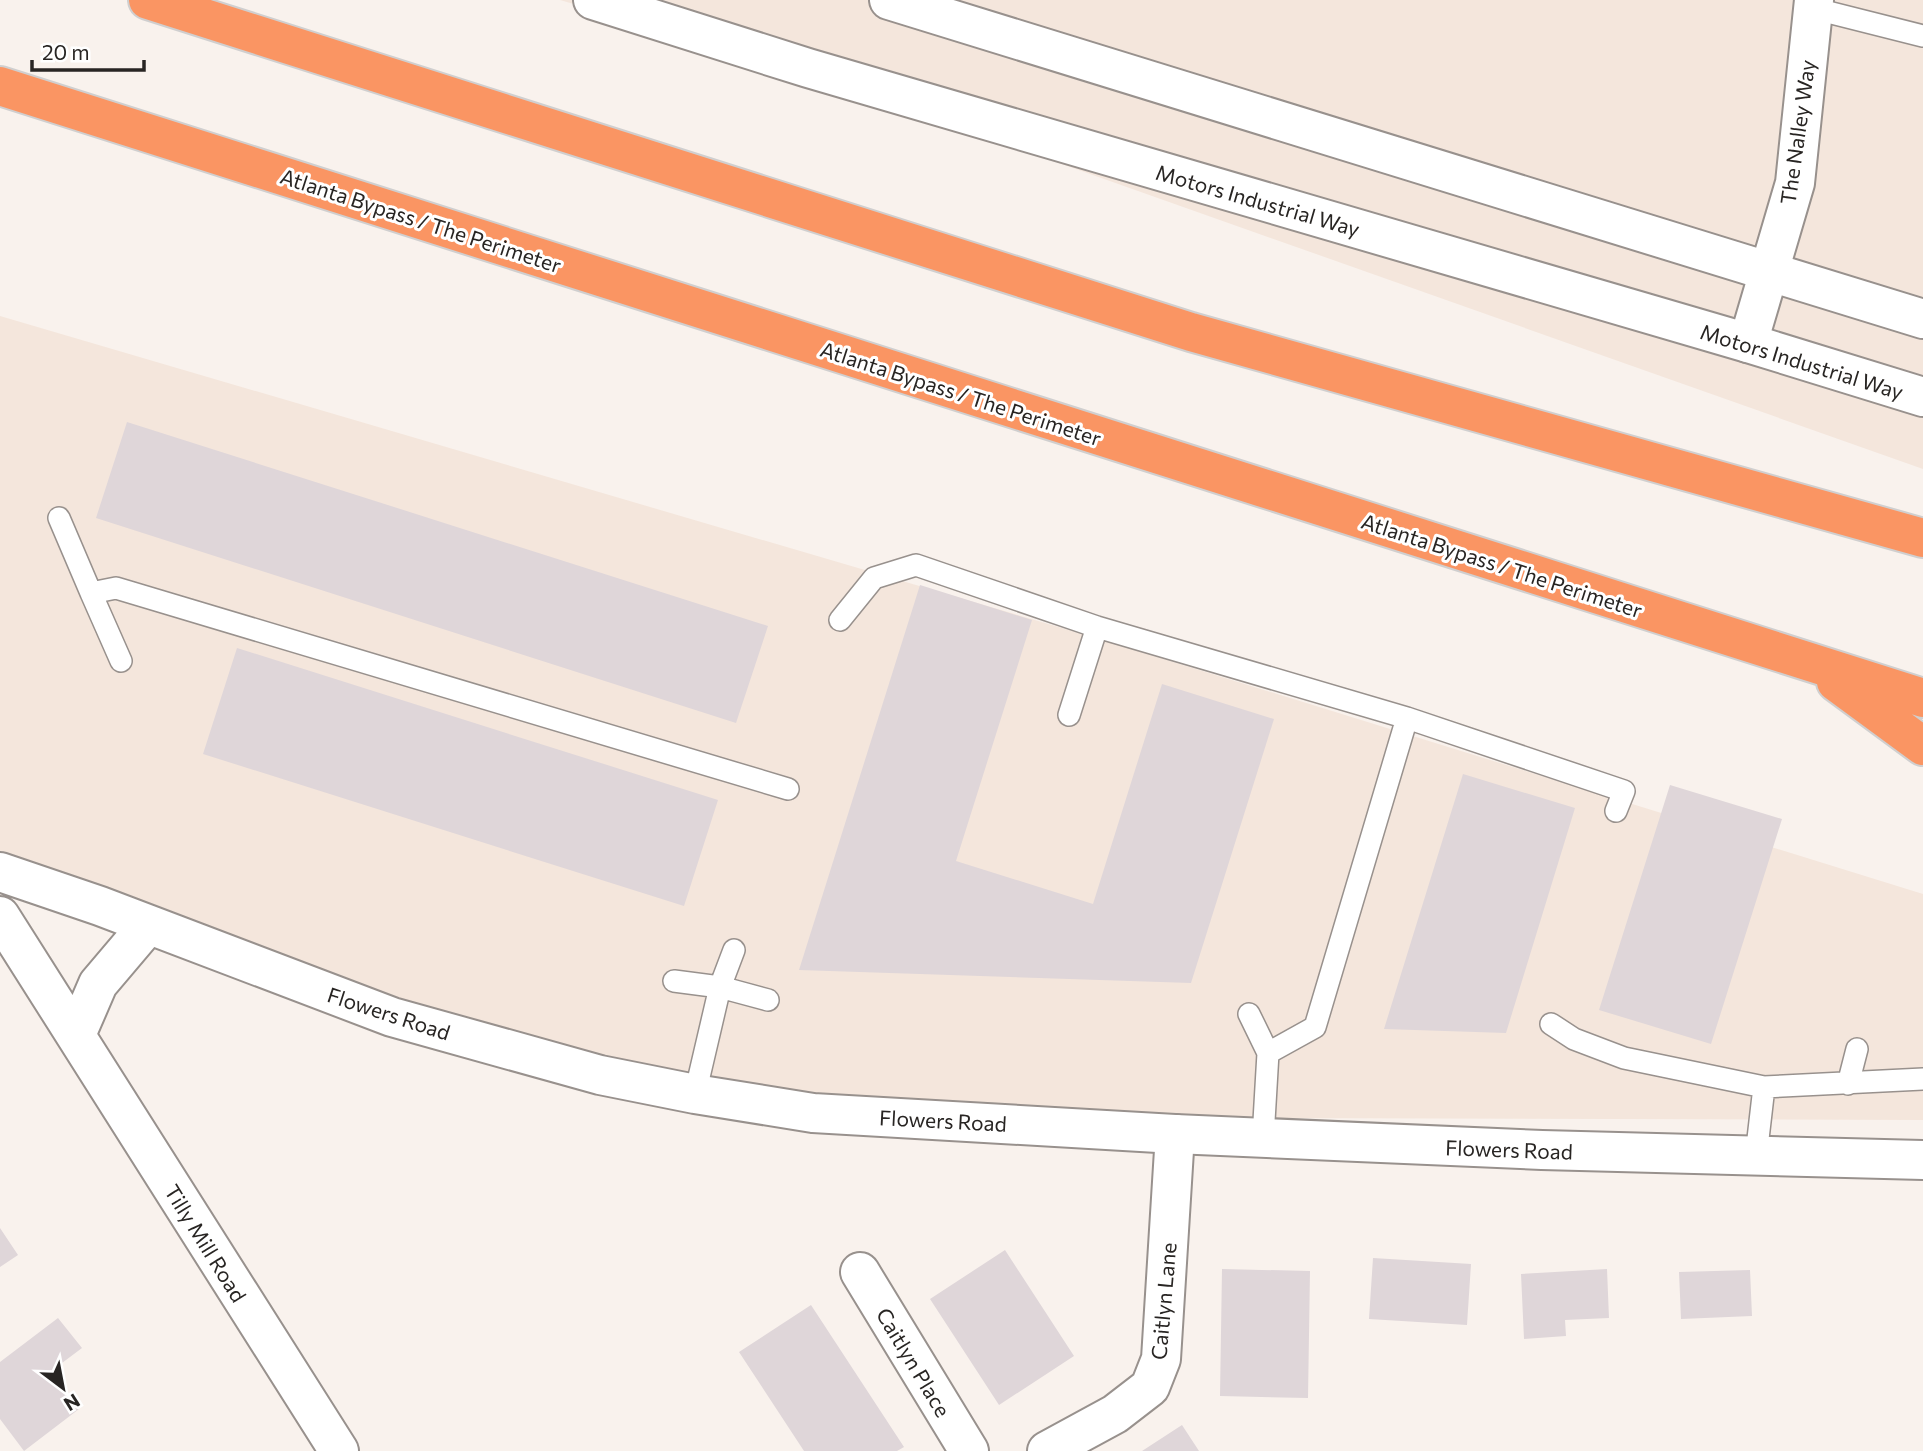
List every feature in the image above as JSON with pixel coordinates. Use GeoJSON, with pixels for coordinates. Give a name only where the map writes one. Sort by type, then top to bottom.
{"type":"FeatureCollection","features":[{"type":"Feature","properties":{"kind":"highway"},"geometry":{"type":"LineString","coordinates":[[148,0],[1191,332],[1923,538]]}},
{"type":"Feature","properties":{"kind":"highway","name":"Atlanta Bypass / The Perimeter"},"geometry":{"type":"LineString","coordinates":[[0,86],[1923,698]]}},
{"type":"Feature","properties":{"kind":"highway"},"geometry":{"type":"LineString","coordinates":[[1811,664],[1923,746]]}},
{"type":"Feature","properties":{"kind":"street","name":"Motors Industrial Way"},"geometry":{"type":"LineString","coordinates":[[593,0],[808,68],[1748,343],[1923,397]]}},
{"type":"Feature","properties":{"kind":"street"},"geometry":{"type":"LineString","coordinates":[[889,0],[1923,319]]}},
{"type":"Feature","properties":{"kind":"street","name":"The Nalley Way"},"geometry":{"type":"LineString","coordinates":[[1748,343],[1795,183],[1813,4]]}},
{"type":"Feature","properties":{"kind":"street","name":"Flowers Road"},"geometry":{"type":"LineString","coordinates":[[0,872],[391,1017],[600,1075],[813,1113],[1175,1134],[1542,1150],[1923,1160]]}},
{"type":"Feature","properties":{"kind":"street","name":"Tilly Mill Road"},"geometry":{"type":"LineString","coordinates":[[0,916],[338,1451]]}},
{"type":"Feature","properties":{"kind":"street"},"geometry":{"type":"LineString","coordinates":[[75,1035],[99,984],[148,925]]}},
{"type":"Feature","properties":{"kind":"street","name":"Caitlyn Lane"},"geometry":{"type":"LineString","coordinates":[[1047,1451],[1115,1414],[1150,1387],[1161,1359],[1175,1134]]}},
{"type":"Feature","properties":{"kind":"street","name":"Caitlyn Place"},"geometry":{"type":"LineString","coordinates":[[860,1272],[969,1451]]}},
{"type":"Feature","properties":{"kind":"lane"},"geometry":{"type":"LineString","coordinates":[[1813,4],[1923,36]]}},
{"type":"Feature","properties":{"kind":"lane"},"geometry":{"type":"LineString","coordinates":[[59,518],[121,661]]}},
{"type":"Feature","properties":{"kind":"lane"},"geometry":{"type":"LineString","coordinates":[[840,620],[874,578],[916,565],[1097,627],[1407,718],[1624,791],[1616,811]]}},
{"type":"Feature","properties":{"kind":"lane"},"geometry":{"type":"LineString","coordinates":[[91,593],[116,588],[789,789]]}},
{"type":"Feature","properties":{"kind":"lane"},"geometry":{"type":"LineString","coordinates":[[1069,715],[1097,627]]}},
{"type":"Feature","properties":{"kind":"lane"},"geometry":{"type":"LineString","coordinates":[[1268,1053],[1315,1027],[1407,718]]}},
{"type":"Feature","properties":{"kind":"lane"},"geometry":{"type":"LineString","coordinates":[[695,1094],[720,986],[734,950]]}},
{"type":"Feature","properties":{"kind":"lane"},"geometry":{"type":"LineString","coordinates":[[674,981],[720,986],[768,1000]]}},
{"type":"Feature","properties":{"kind":"lane"},"geometry":{"type":"LineString","coordinates":[[1249,1014],[1268,1053],[1263,1138]]}},
{"type":"Feature","properties":{"kind":"lane"},"geometry":{"type":"LineString","coordinates":[[1551,1024],[1574,1039],[1625,1058],[1764,1087],[1923,1079]]}},
{"type":"Feature","properties":{"kind":"lane"},"geometry":{"type":"LineString","coordinates":[[1847,1084],[1857,1049]]}},
{"type":"Feature","properties":{"kind":"lane"},"geometry":{"type":"LineString","coordinates":[[1756,1156],[1764,1087]]}},
{"type":"Feature","properties":{"kind":"shaded area"},"geometry":{"type":"Polygon","coordinates":[[[560,0],[1923,0],[1923,469],[791,68],[560,0]]]}},
{"type":"Feature","properties":{"kind":"shaded area"},"geometry":{"type":"Polygon","coordinates":[[[0,316],[1096,638],[1923,894],[1923,1120],[927,1117],[385,1036],[0,874],[0,316]]]}},
{"type":"Feature","properties":{"kind":"building"},"geometry":{"type":"Polygon","coordinates":[[[127,422],[768,626],[736,723],[96,518],[127,422]]]}},
{"type":"Feature","properties":{"kind":"building"},"geometry":{"type":"Polygon","coordinates":[[[920,585],[1032,620],[956,861],[1093,904],[1162,684],[1274,719],[1191,983],[799,970],[920,585]]]}},
{"type":"Feature","properties":{"kind":"building"},"geometry":{"type":"Polygon","coordinates":[[[237,648],[718,800],[684,906],[203,754],[237,648]]]}},
{"type":"Feature","properties":{"kind":"building"},"geometry":{"type":"Polygon","coordinates":[[[1463,774],[1575,808],[1506,1033],[1384,1029],[1463,774]]]}},
{"type":"Feature","properties":{"kind":"building"},"geometry":{"type":"Polygon","coordinates":[[[1670,785],[1782,819],[1711,1044],[1599,1010],[1670,785]]]}},
{"type":"Feature","properties":{"kind":"building"},"geometry":{"type":"Polygon","coordinates":[[[0,1228],[18,1255],[0,1267],[0,1228]]]}},
{"type":"Feature","properties":{"kind":"building"},"geometry":{"type":"Polygon","coordinates":[[[1005,1250],[1074,1356],[999,1405],[930,1299],[1005,1250]]]}},
{"type":"Feature","properties":{"kind":"building"},"geometry":{"type":"Polygon","coordinates":[[[1373,1258],[1471,1264],[1467,1325],[1369,1319],[1373,1258]]]}},
{"type":"Feature","properties":{"kind":"building"},"geometry":{"type":"Polygon","coordinates":[[[1222,1269],[1310,1271],[1308,1398],[1220,1396],[1222,1269]]]}},
{"type":"Feature","properties":{"kind":"building"},"geometry":{"type":"Polygon","coordinates":[[[1607,1269],[1609,1318],[1565,1320],[1566,1336],[1524,1339],[1521,1274],[1607,1269]]]}},
{"type":"Feature","properties":{"kind":"building"},"geometry":{"type":"Polygon","coordinates":[[[1750,1270],[1752,1316],[1681,1319],[1679,1272],[1750,1270]]]}},
{"type":"Feature","properties":{"kind":"building"},"geometry":{"type":"Polygon","coordinates":[[[811,1305],[904,1447],[897,1451],[804,1451],[739,1352],[811,1305]]]}},
{"type":"Feature","properties":{"kind":"building"},"geometry":{"type":"Polygon","coordinates":[[[58,1318],[82,1348],[50,1372],[79,1409],[24,1451],[0,1419],[0,1362],[58,1318]]]}},
{"type":"Feature","properties":{"kind":"building"},"geometry":{"type":"Polygon","coordinates":[[[1182,1425],[1199,1451],[1142,1451],[1182,1425]]]}}]}
